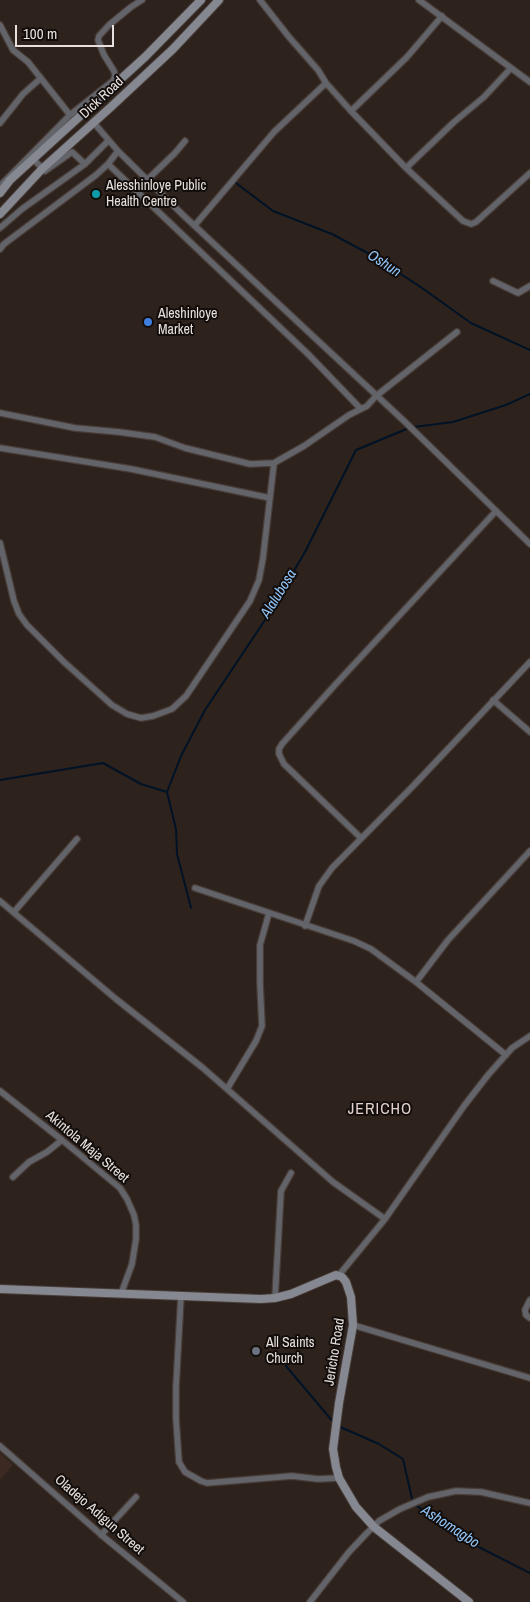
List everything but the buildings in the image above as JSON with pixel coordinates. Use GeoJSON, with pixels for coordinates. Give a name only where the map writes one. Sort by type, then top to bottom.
{"type":"FeatureCollection","features":[{"type":"Feature","properties":{"kind":"street"},"geometry":{"type":"LineString","coordinates":[[0,186],[70,115],[113,81],[114,71],[98,40],[100,34],[142,0]]}},
{"type":"Feature","properties":{"kind":"street","name":"Dick Road"},"geometry":{"type":"LineString","coordinates":[[0,192],[10,180],[146,57],[201,0]]}},
{"type":"Feature","properties":{"kind":"street","name":"Dick Road"},"geometry":{"type":"LineString","coordinates":[[0,214],[42,169],[173,49],[219,0]]}},
{"type":"Feature","properties":{"kind":"street"},"geometry":{"type":"LineString","coordinates":[[260,0],[351,111],[406,168],[463,221],[471,224],[530,173]]}},
{"type":"Feature","properties":{"kind":"street"},"geometry":{"type":"LineString","coordinates":[[419,0],[530,82]]}},
{"type":"Feature","properties":{"kind":"street"},"geometry":{"type":"LineString","coordinates":[[351,111],[406,57],[442,16]]}},
{"type":"Feature","properties":{"kind":"street"},"geometry":{"type":"LineString","coordinates":[[0,25],[13,50],[28,62],[70,115]]}},
{"type":"Feature","properties":{"kind":"street"},"geometry":{"type":"LineString","coordinates":[[406,168],[454,122],[484,97],[511,68]]}},
{"type":"Feature","properties":{"kind":"street"},"geometry":{"type":"LineString","coordinates":[[0,123],[22,94],[41,78]]}},
{"type":"Feature","properties":{"kind":"street"},"geometry":{"type":"LineString","coordinates":[[195,226],[274,132],[326,82]]}},
{"type":"Feature","properties":{"kind":"street"},"geometry":{"type":"LineString","coordinates":[[94,123],[118,152],[403,420],[530,544]]}},
{"type":"Feature","properties":{"kind":"street"},"geometry":{"type":"LineString","coordinates":[[0,228],[18,212],[85,164],[108,141]]}},
{"type":"Feature","properties":{"kind":"street"},"geometry":{"type":"LineString","coordinates":[[147,180],[185,141]]}},
{"type":"Feature","properties":{"kind":"street"},"geometry":{"type":"LineString","coordinates":[[33,159],[45,171],[72,152],[85,164]]}},
{"type":"Feature","properties":{"kind":"street"},"geometry":{"type":"LineString","coordinates":[[0,249],[108,164],[118,152]]}},
{"type":"Feature","properties":{"kind":"street"},"geometry":{"type":"LineString","coordinates":[[108,164],[298,343],[360,408]]}},
{"type":"Feature","properties":{"kind":"street"},"geometry":{"type":"LineString","coordinates":[[493,281],[518,294],[530,286]]}},
{"type":"Feature","properties":{"kind":"street"},"geometry":{"type":"LineString","coordinates":[[0,413],[75,428],[147,436],[168,441],[194,451],[250,464],[274,463],[304,446],[337,422],[360,408],[367,406],[376,396],[457,332]]}},
{"type":"Feature","properties":{"kind":"street"},"geometry":{"type":"LineString","coordinates":[[0,448],[131,468],[270,498]]}},
{"type":"Feature","properties":{"kind":"street"},"geometry":{"type":"LineString","coordinates":[[0,543],[14,601],[19,614],[27,625],[64,662],[112,705],[127,714],[141,718],[153,716],[172,709],[186,696],[250,601],[260,572],[274,463]]}},
{"type":"Feature","properties":{"kind":"street"},"geometry":{"type":"LineString","coordinates":[[361,838],[289,769],[279,754],[282,744],[496,511]]}},
{"type":"Feature","properties":{"kind":"street"},"geometry":{"type":"LineString","coordinates":[[305,926],[315,895],[324,877],[530,662]]}},
{"type":"Feature","properties":{"kind":"street"},"geometry":{"type":"LineString","coordinates":[[493,700],[530,732]]}},
{"type":"Feature","properties":{"kind":"street"},"geometry":{"type":"LineString","coordinates":[[14,912],[77,839]]}},
{"type":"Feature","properties":{"kind":"street"},"geometry":{"type":"LineString","coordinates":[[416,982],[448,940],[530,851]]}},
{"type":"Feature","properties":{"kind":"street"},"geometry":{"type":"LineString","coordinates":[[195,888],[362,945],[386,959],[506,1055]]}},
{"type":"Feature","properties":{"kind":"street"},"geometry":{"type":"LineString","coordinates":[[0,901],[116,999],[203,1068],[333,1182],[384,1219]]}},
{"type":"Feature","properties":{"kind":"street"},"geometry":{"type":"LineString","coordinates":[[226,1089],[252,1048],[262,1026],[260,945],[269,913]]}},
{"type":"Feature","properties":{"kind":"street"},"geometry":{"type":"LineString","coordinates":[[0,1289],[261,1299],[291,1294],[339,1275],[384,1219],[464,1106],[516,1044],[530,1036]]}},
{"type":"Feature","properties":{"kind":"street","name":"Akintola Maja Street"},"geometry":{"type":"LineString","coordinates":[[0,1091],[120,1188],[127,1199],[134,1215],[136,1239],[132,1264],[122,1294]]}},
{"type":"Feature","properties":{"kind":"street"},"geometry":{"type":"LineString","coordinates":[[14,1177],[29,1162],[47,1152],[62,1140]]}},
{"type":"Feature","properties":{"kind":"street"},"geometry":{"type":"LineString","coordinates":[[275,1298],[281,1191],[290,1172]]}},
{"type":"Feature","properties":{"kind":"street","name":"Jericho Road"},"geometry":{"type":"LineString","coordinates":[[339,1275],[344,1278],[351,1297],[353,1325],[333,1448],[339,1478],[356,1507],[374,1527],[469,1602]]}},
{"type":"Feature","properties":{"kind":"street"},"geometry":{"type":"LineString","coordinates":[[181,1296],[176,1419],[179,1462],[185,1472],[201,1482],[207,1483],[292,1476],[318,1479],[339,1478]]}},
{"type":"Feature","properties":{"kind":"street"},"geometry":{"type":"LineString","coordinates":[[530,1300],[525,1310],[526,1315],[530,1318]]}},
{"type":"Feature","properties":{"kind":"street"},"geometry":{"type":"LineString","coordinates":[[353,1325],[530,1378]]}},
{"type":"Feature","properties":{"kind":"street","name":"Oladejo Adigun Street"},"geometry":{"type":"LineString","coordinates":[[0,1446],[183,1602]]}},
{"type":"Feature","properties":{"kind":"street"},"geometry":{"type":"LineString","coordinates":[[310,1602],[349,1552],[384,1517],[400,1508],[428,1497],[469,1490],[530,1503]]}},
{"type":"Feature","properties":{"kind":"street"},"geometry":{"type":"LineString","coordinates":[[101,1534],[136,1497]]}},
{"type":"Feature","properties":{"kind":"shaded area"},"geometry":{"type":"Polygon","coordinates":[[[0,1453],[13,1465],[0,1480],[0,1453]]]}},
{"type":"Feature","properties":{"kind":"waterway","name":"Oshun"},"geometry":{"type":"LineString","coordinates":[[236,183],[273,211],[332,234],[375,257],[471,323],[530,350]]}},
{"type":"Feature","properties":{"kind":"waterway","name":"Alalubosa"},"geometry":{"type":"LineString","coordinates":[[414,427],[453,422],[506,405],[530,394]]}},
{"type":"Feature","properties":{"kind":"waterway","name":"Alalubosa"},"geometry":{"type":"LineString","coordinates":[[191,908],[177,854],[176,829],[167,792],[181,756],[205,710],[265,620],[305,552],[356,450],[409,428]]}},
{"type":"Feature","properties":{"kind":"waterway"},"geometry":{"type":"LineString","coordinates":[[0,780],[103,763],[141,784],[167,792]]}},
{"type":"Feature","properties":{"kind":"waterway","name":"Ashomagbo"},"geometry":{"type":"LineString","coordinates":[[286,1366],[334,1423]]}},
{"type":"Feature","properties":{"kind":"waterway","name":"Ashomagbo"},"geometry":{"type":"LineString","coordinates":[[338,1426],[379,1444],[403,1459],[413,1503],[461,1538],[530,1573]]}},
{"type":"Feature","properties":{"kind":"place","name":"Alesshinloye Public Health Centre"},"geometry":{"type":"Point","coordinates":[96,194]}},
{"type":"Feature","properties":{"kind":"place","name":"Aleshinloye Market"},"geometry":{"type":"Point","coordinates":[148,322]}},
{"type":"Feature","properties":{"kind":"place","name":"All Saints Church"},"geometry":{"type":"Point","coordinates":[256,1351]}},
{"type":"Feature","properties":{"kind":"district","name":"JERICHO"},"geometry":{"type":"Point","coordinates":[380,1110]}}]}
